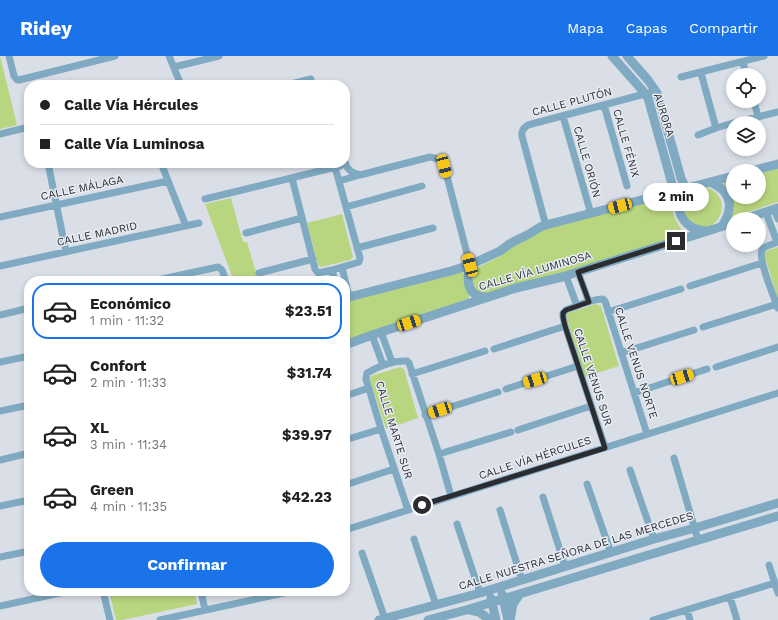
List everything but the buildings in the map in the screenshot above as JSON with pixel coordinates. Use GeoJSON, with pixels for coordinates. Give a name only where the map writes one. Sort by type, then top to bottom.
{"type":"FeatureCollection","features":[{"type":"Feature","properties":{"kind":"street"},"geometry":{"type":"LineString","coordinates":[[9,56],[16,80],[115,56]]}},
{"type":"Feature","properties":{"kind":"street"},"geometry":{"type":"LineString","coordinates":[[170,56],[178,80]]}},
{"type":"Feature","properties":{"kind":"street"},"geometry":{"type":"LineString","coordinates":[[174,67],[219,56]]}},
{"type":"Feature","properties":{"kind":"street","name":"AURORA"},"geometry":{"type":"LineString","coordinates":[[612,56],[645,94],[675,192]]}},
{"type":"Feature","properties":{"kind":"street","name":"AURORA"},"geometry":{"type":"LineString","coordinates":[[627,56],[656,91],[681,178],[686,189]]}},
{"type":"Feature","properties":{"kind":"street"},"geometry":{"type":"LineString","coordinates":[[681,77],[764,56]]}},
{"type":"Feature","properties":{"kind":"street"},"geometry":{"type":"LineString","coordinates":[[742,62],[744,68]]}},
{"type":"Feature","properties":{"kind":"street"},"geometry":{"type":"LineString","coordinates":[[701,73],[716,128]]}},
{"type":"Feature","properties":{"kind":"street"},"geometry":{"type":"LineString","coordinates":[[307,80],[311,79]]}},
{"type":"Feature","properties":{"kind":"street","name":"CALLE PLUTÓN"},"geometry":{"type":"LineString","coordinates":[[546,226],[523,142],[522,132],[524,128],[528,125],[656,91]]}},
{"type":"Feature","properties":{"kind":"street","name":"CALLE FÉNIX"},"geometry":{"type":"LineString","coordinates":[[604,105],[627,186]]}},
{"type":"Feature","properties":{"kind":"street"},"geometry":{"type":"LineString","coordinates":[[762,116],[778,112]]}},
{"type":"Feature","properties":{"kind":"street","name":"CALLE ORIÓN"},"geometry":{"type":"LineString","coordinates":[[563,116],[591,214]]}},
{"type":"Feature","properties":{"kind":"street"},"geometry":{"type":"LineString","coordinates":[[698,134],[726,125]]}},
{"type":"Feature","properties":{"kind":"street"},"geometry":{"type":"LineString","coordinates":[[0,134],[24,128]]}},
{"type":"Feature","properties":{"kind":"street"},"geometry":{"type":"LineString","coordinates":[[339,182],[360,175],[430,158],[436,158],[440,161],[444,166],[470,265],[468,280],[469,285],[472,292],[476,295],[489,297]]}},
{"type":"Feature","properties":{"kind":"street"},"geometry":{"type":"LineString","coordinates":[[766,167],[778,164]]}},
{"type":"Feature","properties":{"kind":"street"},"geometry":{"type":"LineString","coordinates":[[49,168],[66,252]]}},
{"type":"Feature","properties":{"kind":"street"},"geometry":{"type":"LineString","coordinates":[[165,168],[168,181],[186,226]]}},
{"type":"Feature","properties":{"kind":"street"},"geometry":{"type":"LineString","coordinates":[[205,199],[331,168]]}},
{"type":"Feature","properties":{"kind":"street"},"geometry":{"type":"LineString","coordinates":[[292,178],[316,270],[318,272],[332,270],[359,262],[360,258],[335,168]]}},
{"type":"Feature","properties":{"kind":"street"},"geometry":{"type":"LineString","coordinates":[[348,168],[353,174],[360,175]]}},
{"type":"Feature","properties":{"kind":"street"},"geometry":{"type":"LineString","coordinates":[[350,297],[470,265],[495,254],[511,242],[542,226],[726,178]]}},
{"type":"Feature","properties":{"kind":"street","name":"CALLE MÁLAGA"},"geometry":{"type":"LineString","coordinates":[[0,217],[168,181]]}},
{"type":"Feature","properties":{"kind":"street"},"geometry":{"type":"LineString","coordinates":[[710,182],[723,190],[728,197],[729,212],[722,226]]}},
{"type":"Feature","properties":{"kind":"street"},"geometry":{"type":"LineString","coordinates":[[346,207],[422,186]]}},
{"type":"Feature","properties":{"kind":"street"},"geometry":{"type":"LineString","coordinates":[[675,192],[679,211],[684,222],[696,229],[706,231]]}},
{"type":"Feature","properties":{"kind":"street"},"geometry":{"type":"LineString","coordinates":[[773,210],[778,220]]}},
{"type":"Feature","properties":{"kind":"street"},"geometry":{"type":"LineString","coordinates":[[703,327],[777,306],[762,264],[762,250],[764,247],[777,242],[773,210]]}},
{"type":"Feature","properties":{"kind":"street"},"geometry":{"type":"LineString","coordinates":[[246,233],[302,218]]}},
{"type":"Feature","properties":{"kind":"street","name":"CALLE MADRID"},"geometry":{"type":"LineString","coordinates":[[0,266],[199,223]]}},
{"type":"Feature","properties":{"kind":"street","name":"CALLE VÍA LUMINOSA"},"geometry":{"type":"LineString","coordinates":[[350,343],[516,288],[566,276],[726,225]]}},
{"type":"Feature","properties":{"kind":"street"},"geometry":{"type":"LineString","coordinates":[[357,248],[432,228]]}},
{"type":"Feature","properties":{"kind":"street"},"geometry":{"type":"LineString","coordinates":[[259,273],[313,259]]}},
{"type":"Feature","properties":{"kind":"street"},"geometry":{"type":"LineString","coordinates":[[690,286],[762,264]]}},
{"type":"Feature","properties":{"kind":"street"},"geometry":{"type":"LineString","coordinates":[[177,276],[218,267],[222,270],[224,276]]}},
{"type":"Feature","properties":{"kind":"street"},"geometry":{"type":"LineString","coordinates":[[342,267],[343,276]]}},
{"type":"Feature","properties":{"kind":"street"},"geometry":{"type":"LineString","coordinates":[[332,270],[334,276]]}},
{"type":"Feature","properties":{"kind":"street"},"geometry":{"type":"LineString","coordinates":[[566,276],[577,306],[589,302],[578,272]]}},
{"type":"Feature","properties":{"kind":"street"},"geometry":{"type":"LineString","coordinates":[[608,312],[681,289]]}},
{"type":"Feature","properties":{"kind":"street","name":"CALLE VENUS NORTE"},"geometry":{"type":"LineString","coordinates":[[589,302],[600,299],[603,299],[604,301],[647,434]]}},
{"type":"Feature","properties":{"kind":"street","name":"CALLE VENUS SUR"},"geometry":{"type":"LineString","coordinates":[[577,306],[566,310],[563,313],[563,317],[605,448]]}},
{"type":"Feature","properties":{"kind":"street"},"geometry":{"type":"LineString","coordinates":[[0,315],[24,309]]}},
{"type":"Feature","properties":{"kind":"street"},"geometry":{"type":"LineString","coordinates":[[494,349],[565,326]]}},
{"type":"Feature","properties":{"kind":"street"},"geometry":{"type":"LineString","coordinates":[[621,353],[694,330]]}},
{"type":"Feature","properties":{"kind":"street"},"geometry":{"type":"LineString","coordinates":[[377,334],[392,362]]}},
{"type":"Feature","properties":{"kind":"street"},"geometry":{"type":"LineString","coordinates":[[377,334],[382,365]]}},
{"type":"Feature","properties":{"kind":"street"},"geometry":{"type":"LineString","coordinates":[[716,367],[778,347]]}},
{"type":"Feature","properties":{"kind":"street"},"geometry":{"type":"LineString","coordinates":[[451,496],[439,454],[412,374],[485,351]]}},
{"type":"Feature","properties":{"kind":"street"},"geometry":{"type":"LineString","coordinates":[[0,362],[24,357]]}},
{"type":"Feature","properties":{"kind":"street","name":"CALLE MARTE SUR"},"geometry":{"type":"LineString","coordinates":[[408,510],[366,379],[367,374],[382,365],[392,362],[406,361],[409,363],[412,374]]}},
{"type":"Feature","properties":{"kind":"street"},"geometry":{"type":"LineString","coordinates":[[506,389],[578,366]]}},
{"type":"Feature","properties":{"kind":"street"},"geometry":{"type":"LineString","coordinates":[[634,393],[707,370]]}},
{"type":"Feature","properties":{"kind":"street"},"geometry":{"type":"LineString","coordinates":[[350,394],[369,388]]}},
{"type":"Feature","properties":{"kind":"street"},"geometry":{"type":"LineString","coordinates":[[425,415],[498,392]]}},
{"type":"Feature","properties":{"kind":"street","name":"CALLE VÍA HÉRCULES"},"geometry":{"type":"LineString","coordinates":[[350,528],[778,392]]}},
{"type":"Feature","properties":{"kind":"street"},"geometry":{"type":"LineString","coordinates":[[0,411],[24,406]]}},
{"type":"Feature","properties":{"kind":"street"},"geometry":{"type":"LineString","coordinates":[[518,430],[591,406]]}},
{"type":"Feature","properties":{"kind":"street"},"geometry":{"type":"LineString","coordinates":[[350,438],[381,429]]}},
{"type":"Feature","properties":{"kind":"street"},"geometry":{"type":"LineString","coordinates":[[439,454],[511,432]]}},
{"type":"Feature","properties":{"kind":"street"},"geometry":{"type":"LineString","coordinates":[[0,460],[24,455]]}},
{"type":"Feature","properties":{"kind":"street"},"geometry":{"type":"LineString","coordinates":[[674,458],[698,540]]}},
{"type":"Feature","properties":{"kind":"street"},"geometry":{"type":"LineString","coordinates":[[350,483],[394,469]]}},
{"type":"Feature","properties":{"kind":"street"},"geometry":{"type":"LineString","coordinates":[[630,470],[654,539]]}},
{"type":"Feature","properties":{"kind":"street"},"geometry":{"type":"LineString","coordinates":[[587,484],[611,553]]}},
{"type":"Feature","properties":{"kind":"street"},"geometry":{"type":"LineString","coordinates":[[543,497],[565,566]]}},
{"type":"Feature","properties":{"kind":"street"},"geometry":{"type":"LineString","coordinates":[[0,506],[24,501]]}},
{"type":"Feature","properties":{"kind":"street","name":"CALLE NUESTRA SEÑORA DE LAS MERCEDES"},"geometry":{"type":"LineString","coordinates":[[388,619],[485,592],[565,566],[778,503]]}},
{"type":"Feature","properties":{"kind":"street"},"geometry":{"type":"LineString","coordinates":[[500,510],[522,580]]}},
{"type":"Feature","properties":{"kind":"street"},"geometry":{"type":"LineString","coordinates":[[428,620],[504,599],[778,516]]}},
{"type":"Feature","properties":{"kind":"street"},"geometry":{"type":"LineString","coordinates":[[769,519],[778,524]]}},
{"type":"Feature","properties":{"kind":"street"},"geometry":{"type":"LineString","coordinates":[[457,524],[485,592],[492,602],[496,620]]}},
{"type":"Feature","properties":{"kind":"street"},"geometry":{"type":"LineString","coordinates":[[414,539],[436,605]]}},
{"type":"Feature","properties":{"kind":"street"},"geometry":{"type":"LineString","coordinates":[[0,557],[24,552]]}},
{"type":"Feature","properties":{"kind":"street"},"geometry":{"type":"LineString","coordinates":[[362,553],[388,619]]}},
{"type":"Feature","properties":{"kind":"street"},"geometry":{"type":"LineString","coordinates":[[769,565],[778,593]]}},
{"type":"Feature","properties":{"kind":"street"},"geometry":{"type":"LineString","coordinates":[[653,620],[775,583]]}},
{"type":"Feature","properties":{"kind":"street"},"geometry":{"type":"LineString","coordinates":[[501,587],[509,620]]}},
{"type":"Feature","properties":{"kind":"street"},"geometry":{"type":"LineString","coordinates":[[509,620],[513,604],[520,594]]}},
{"type":"Feature","properties":{"kind":"street"},"geometry":{"type":"LineString","coordinates":[[0,606],[46,596]]}},
{"type":"Feature","properties":{"kind":"street"},"geometry":{"type":"LineString","coordinates":[[104,596],[110,620]]}},
{"type":"Feature","properties":{"kind":"street"},"geometry":{"type":"LineString","coordinates":[[202,596],[205,610]]}},
{"type":"Feature","properties":{"kind":"street"},"geometry":{"type":"LineString","coordinates":[[160,620],[270,596]]}},
{"type":"Feature","properties":{"kind":"street"},"geometry":{"type":"LineString","coordinates":[[730,597],[737,620]]}},
{"type":"Feature","properties":{"kind":"street"},"geometry":{"type":"LineString","coordinates":[[466,610],[480,612],[490,620]]}},
{"type":"Feature","properties":{"kind":"street"},"geometry":{"type":"LineString","coordinates":[[687,610],[690,620]]}},
{"type":"Feature","properties":{"kind":"green space"},"geometry":{"type":"Polygon","coordinates":[[[0,56],[17,125],[0,129],[0,56]]]}},
{"type":"Feature","properties":{"kind":"green space"},"geometry":{"type":"Polygon","coordinates":[[[778,167],[778,202],[748,212],[730,212],[728,204],[766,204],[766,170],[778,167]]]}},
{"type":"Feature","properties":{"kind":"green space"},"geometry":{"type":"Polygon","coordinates":[[[726,181],[726,196],[723,185],[726,181]]]}},
{"type":"Feature","properties":{"kind":"green space"},"geometry":{"type":"Polygon","coordinates":[[[706,187],[717,194],[720,198],[722,207],[720,216],[714,223],[709,226],[701,227],[684,217],[682,206],[684,196],[694,190],[706,187]]]}},
{"type":"Feature","properties":{"kind":"green space"},"geometry":{"type":"Polygon","coordinates":[[[663,196],[669,200],[672,205],[676,220],[684,232],[681,236],[577,269],[485,294],[475,292],[470,277],[475,269],[502,255],[515,243],[543,229],[663,196]]]}},
{"type":"Feature","properties":{"kind":"green space"},"geometry":{"type":"Polygon","coordinates":[[[231,198],[243,242],[247,242],[257,276],[232,276],[205,204],[231,198]]]}},
{"type":"Feature","properties":{"kind":"green space"},"geometry":{"type":"Polygon","coordinates":[[[342,214],[353,257],[350,260],[321,267],[318,265],[307,223],[342,214]]]}},
{"type":"Feature","properties":{"kind":"green space"},"geometry":{"type":"Polygon","coordinates":[[[778,247],[778,299],[764,254],[766,251],[778,247]]]}},
{"type":"Feature","properties":{"kind":"green space"},"geometry":{"type":"Polygon","coordinates":[[[462,272],[464,275],[465,286],[470,295],[468,299],[350,340],[350,301],[462,272]]]}},
{"type":"Feature","properties":{"kind":"green space"},"geometry":{"type":"Polygon","coordinates":[[[596,304],[601,306],[619,366],[585,377],[566,316],[568,313],[596,304]]]}},
{"type":"Feature","properties":{"kind":"green space"},"geometry":{"type":"Polygon","coordinates":[[[400,367],[404,369],[418,418],[386,429],[370,380],[371,376],[400,367]]]}},
{"type":"Feature","properties":{"kind":"green space"},"geometry":{"type":"Polygon","coordinates":[[[110,596],[195,596],[197,604],[116,620],[110,596]]]}},
{"type":"Feature","properties":{"kind":"route"},"geometry":{"type":"LineString","coordinates":[[422,505],[605,448],[565,326],[563,313],[566,310],[589,302],[578,272],[676,241]]}}]}
